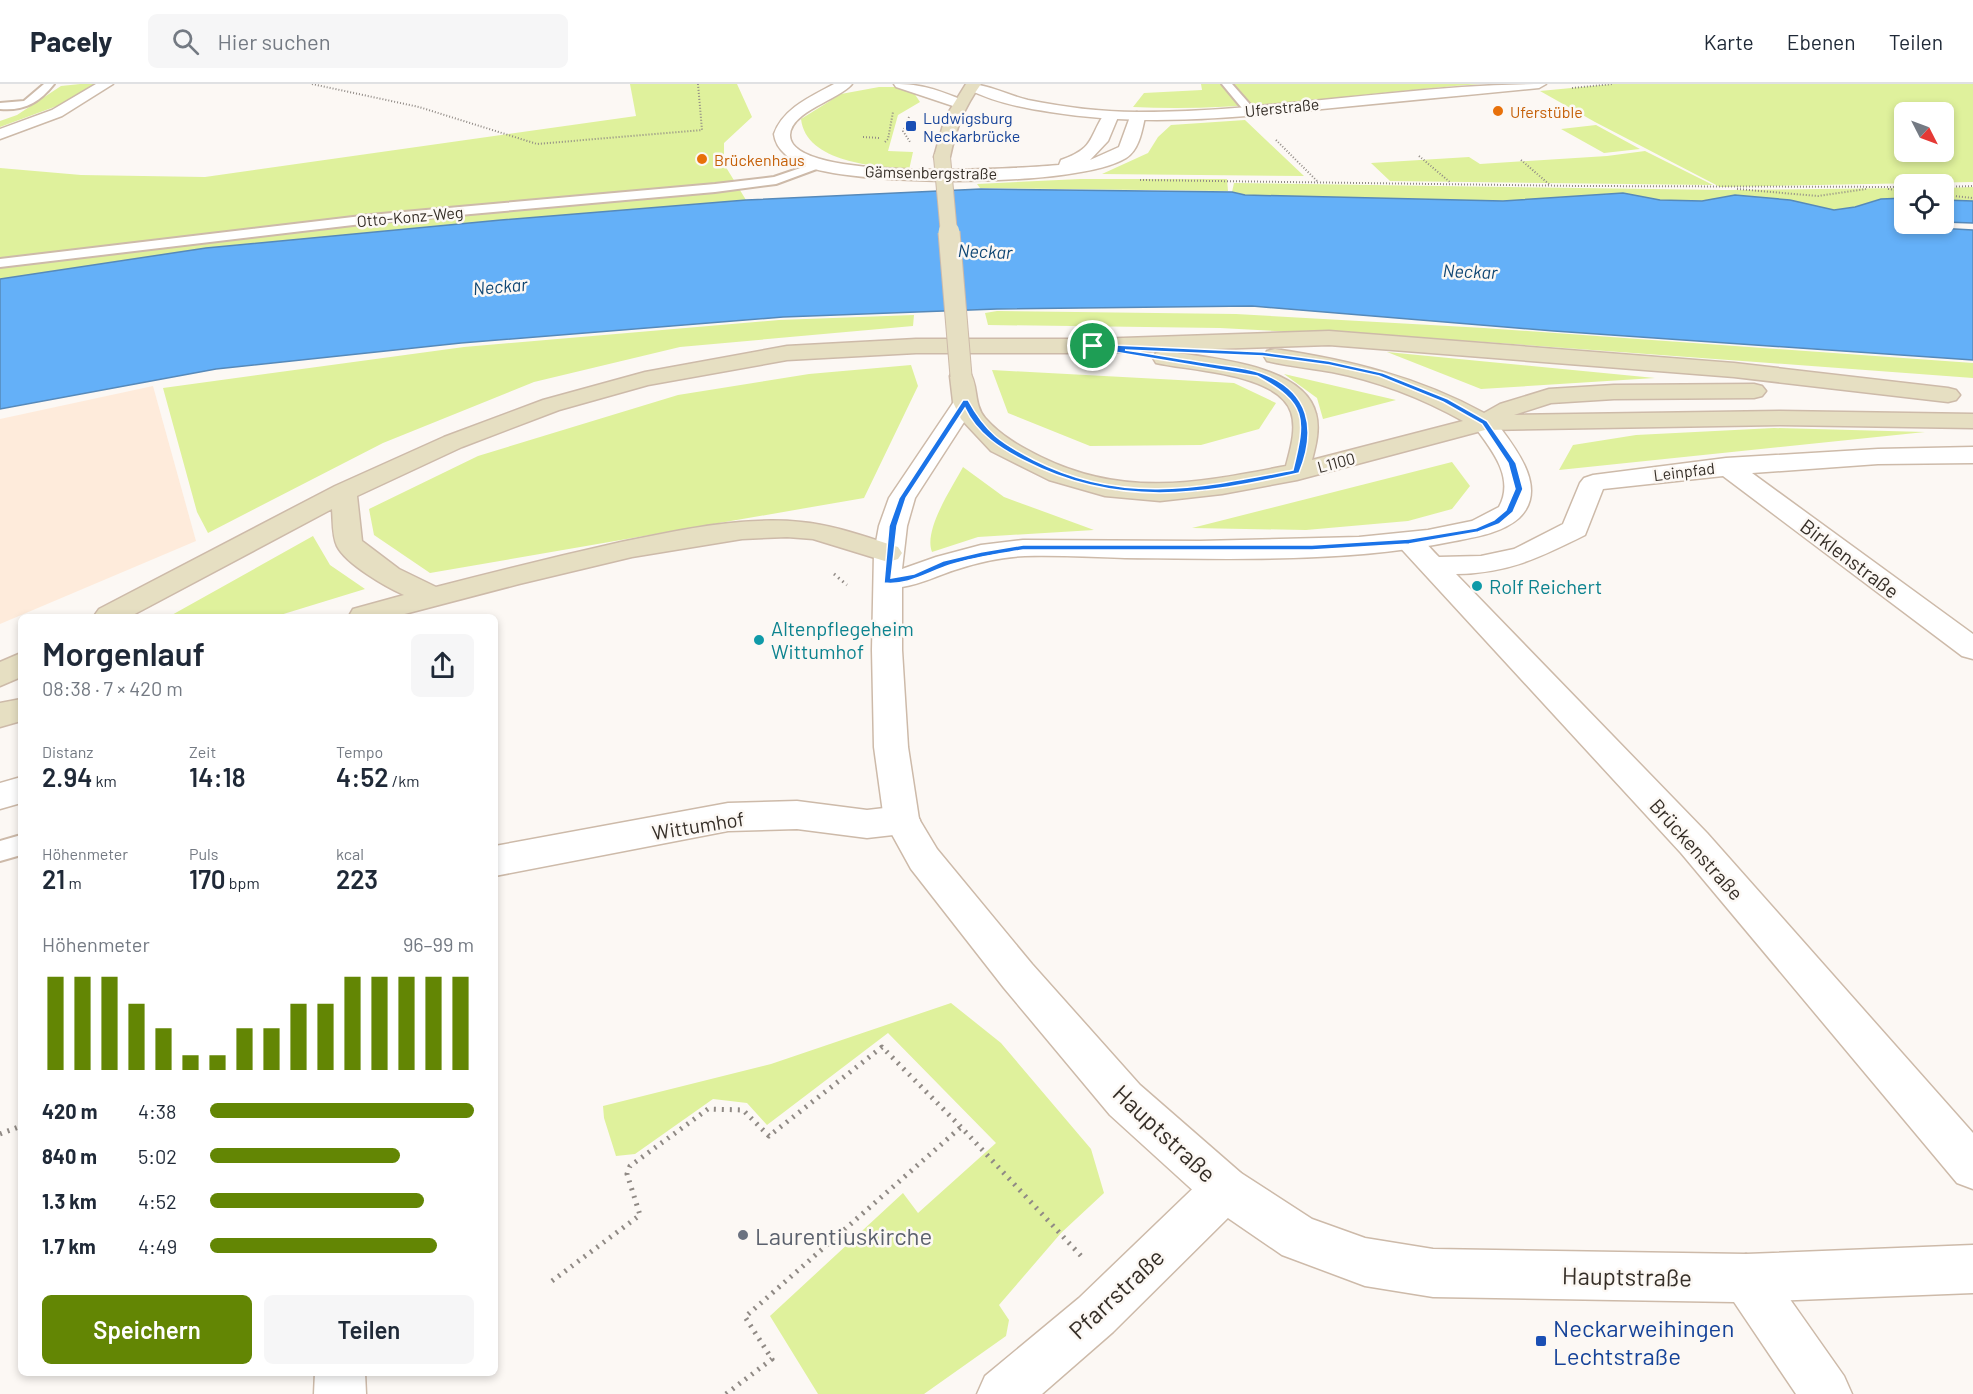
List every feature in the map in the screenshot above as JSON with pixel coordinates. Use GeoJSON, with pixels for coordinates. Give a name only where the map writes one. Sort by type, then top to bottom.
{"type":"FeatureCollection","features":[{"type":"Feature","properties":{"kind":"main road"},"geometry":{"type":"LineString","coordinates":[[965,402],[942,157],[955,109],[974,85]]}},
{"type":"Feature","properties":{"kind":"main road"},"geometry":{"type":"LineString","coordinates":[[113,614],[344,492],[453,442],[551,405],[645,379],[733,361],[787,353],[916,346],[1093,346],[1329,338],[1722,369],[1948,395]]}},
{"type":"Feature","properties":{"kind":"main road"},"geometry":{"type":"LineString","coordinates":[[1093,346],[1263,354],[1329,363],[1381,375],[1413,386],[1446,400],[1484,423],[1780,418],[1973,421]]}},
{"type":"Feature","properties":{"kind":"main road"},"geometry":{"type":"LineString","coordinates":[[1093,346],[1259,374],[1282,387],[1298,402],[1304,413],[1305,439],[1297,472]]}},
{"type":"Feature","properties":{"kind":"main road"},"geometry":{"type":"LineString","coordinates":[[1484,423],[1508,409],[1549,396],[1614,392],[1769,391],[1973,396]]}},
{"type":"Feature","properties":{"kind":"main road","name":"L1100"},"geometry":{"type":"LineString","coordinates":[[965,402],[973,418],[1000,446],[1058,475],[1105,488],[1160,493],[1222,486],[1297,472],[1484,423]]}},
{"type":"Feature","properties":{"kind":"main road"},"geometry":{"type":"LineString","coordinates":[[344,492],[349,544],[370,563],[400,584],[434,597]]}},
{"type":"Feature","properties":{"kind":"main road"},"geometry":{"type":"LineString","coordinates":[[370,614],[526,571],[672,539],[734,532],[788,529],[825,533],[887,567]]}},
{"type":"Feature","properties":{"kind":"main road"},"geometry":{"type":"LineString","coordinates":[[0,675],[18,666]]}},
{"type":"Feature","properties":{"kind":"main road"},"geometry":{"type":"LineString","coordinates":[[0,715],[18,711]]}},
{"type":"Feature","properties":{"kind":"street"},"geometry":{"type":"LineString","coordinates":[[0,134],[57,113],[106,84]]}},
{"type":"Feature","properties":{"kind":"street","name":"Gämsenbergstraße"},"geometry":{"type":"LineString","coordinates":[[845,84],[797,113],[788,122],[782,134],[791,151],[818,165],[864,172],[912,175],[1071,170],[1113,159],[1126,149],[1137,117]]}},
{"type":"Feature","properties":{"kind":"street"},"geometry":{"type":"LineString","coordinates":[[900,84],[924,90],[955,109]]}},
{"type":"Feature","properties":{"kind":"street","name":"Uferstraße"},"geometry":{"type":"LineString","coordinates":[[974,85],[985,92],[1026,104],[1110,117],[1137,117],[1250,111],[1539,84]]}},
{"type":"Feature","properties":{"kind":"street","name":"Uferstraße"},"geometry":{"type":"LineString","coordinates":[[955,109],[1026,104]]}},
{"type":"Feature","properties":{"kind":"street","name":"Gämsenbergstraße"},"geometry":{"type":"LineString","coordinates":[[1033,171],[1063,165],[1088,155],[1100,144],[1110,117]]}},
{"type":"Feature","properties":{"kind":"street","name":"Hauptstraße"},"geometry":{"type":"LineString","coordinates":[[965,402],[902,498],[893,526],[887,567],[886,650],[891,747],[902,820],[924,859],[1018,976],[1125,1100],[1226,1189],[1299,1238],[1365,1262],[1433,1273],[1746,1278],[1973,1269]]}},
{"type":"Feature","properties":{"kind":"street"},"geometry":{"type":"LineString","coordinates":[[887,567],[916,576],[946,563],[981,554],[1023,548],[1301,548],[1394,543],[1478,530],[1496,522],[1509,512],[1519,489],[1512,463],[1484,423]]}},
{"type":"Feature","properties":{"kind":"street","name":"Leinpfad"},"geometry":{"type":"LineString","coordinates":[[1434,566],[1481,565],[1523,555],[1575,529],[1593,483],[1726,466],[1912,455],[1973,455]]}},
{"type":"Feature","properties":{"kind":"street","name":"Birklenstraße"},"geometry":{"type":"LineString","coordinates":[[1726,466],[1973,649]]}},
{"type":"Feature","properties":{"kind":"street","name":"Brückenstraße"},"geometry":{"type":"LineString","coordinates":[[1394,543],[1434,566],[1694,843],[1973,1167]]}},
{"type":"Feature","properties":{"kind":"street"},"geometry":{"type":"LineString","coordinates":[[0,796],[18,791]]}},
{"type":"Feature","properties":{"kind":"street","name":"Wittumhof"},"geometry":{"type":"LineString","coordinates":[[498,860],[728,817],[797,815],[867,824],[902,820]]}},
{"type":"Feature","properties":{"kind":"street","name":"Pfarrstraße"},"geometry":{"type":"LineString","coordinates":[[1002,1394],[1096,1315],[1226,1189]]}},
{"type":"Feature","properties":{"kind":"street"},"geometry":{"type":"LineString","coordinates":[[1746,1278],[1826,1394]]}},
{"type":"Feature","properties":{"kind":"street"},"geometry":{"type":"LineString","coordinates":[[340,1376],[340,1394]]}},
{"type":"Feature","properties":{"kind":"lane"},"geometry":{"type":"LineString","coordinates":[[0,106],[19,109],[38,96],[49,84]]}},
{"type":"Feature","properties":{"kind":"lane"},"geometry":{"type":"LineString","coordinates":[[1227,84],[1250,111]]}},
{"type":"Feature","properties":{"kind":"lane","name":"Otto-Konz-Weg"},"geometry":{"type":"LineString","coordinates":[[0,263],[370,219],[714,189],[776,180],[818,165]]}},
{"type":"Feature","properties":{"kind":"lane"},"geometry":{"type":"LineString","coordinates":[[0,851],[18,846]]}},
{"type":"Feature","properties":{"kind":"path"},"geometry":{"type":"LineString","coordinates":[[312,84],[419,108],[498,130],[537,144],[702,130],[698,84]]}},
{"type":"Feature","properties":{"kind":"path"},"geometry":{"type":"LineString","coordinates":[[888,139],[894,110]]}},
{"type":"Feature","properties":{"kind":"path"},"geometry":{"type":"LineString","coordinates":[[1250,111],[1317,181],[1720,187],[1894,187]]}},
{"type":"Feature","properties":{"kind":"path"},"geometry":{"type":"LineString","coordinates":[[1419,156],[1452,183]]}},
{"type":"Feature","properties":{"kind":"path"},"geometry":{"type":"LineString","coordinates":[[1521,160],[1551,185]]}},
{"type":"Feature","properties":{"kind":"path"},"geometry":{"type":"LineString","coordinates":[[1954,187],[1973,186]]}},
{"type":"Feature","properties":{"kind":"path"},"geometry":{"type":"LineString","coordinates":[[1720,187],[1790,196],[1845,195],[1872,187],[1894,190]]}},
{"type":"Feature","properties":{"kind":"path"},"geometry":{"type":"LineString","coordinates":[[1954,196],[1973,198]]}},
{"type":"Feature","properties":{"kind":"path"},"geometry":{"type":"LineString","coordinates":[[552,1281],[640,1215],[627,1174],[630,1166],[708,1109],[743,1110],[769,1136],[882,1047],[961,1127],[1090,1265]]}},
{"type":"Feature","properties":{"kind":"path"},"geometry":{"type":"LineString","coordinates":[[0,1134],[18,1127]]}},
{"type":"Feature","properties":{"kind":"path"},"geometry":{"type":"LineString","coordinates":[[726,1394],[772,1359],[745,1317],[961,1127]]}},
{"type":"Feature","properties":{"kind":"shaded area"},"geometry":{"type":"Polygon","coordinates":[[[153,386],[196,541],[24,614],[18,614],[18,616],[0,624],[0,419],[153,386]]]}},
{"type":"Feature","properties":{"kind":"green space"},"geometry":{"type":"Polygon","coordinates":[[[95,84],[65,103],[0,127],[0,121],[17,115],[61,86],[95,84]]]}},
{"type":"Feature","properties":{"kind":"green space"},"geometry":{"type":"Polygon","coordinates":[[[630,84],[737,84],[752,117],[724,143],[724,164],[746,200],[206,248],[0,279],[0,168],[81,175],[205,177],[636,116],[630,84]]]}},
{"type":"Feature","properties":{"kind":"green space"},"geometry":{"type":"Polygon","coordinates":[[[1201,84],[1481,84],[1220,107],[1133,107],[1144,93],[1202,90],[1201,84]]]}},
{"type":"Feature","properties":{"kind":"green space"},"geometry":{"type":"Polygon","coordinates":[[[1613,84],[1973,84],[1973,182],[1954,182],[1954,174],[1894,174],[1894,184],[1720,187],[1540,91],[1613,84]]]}},
{"type":"Feature","properties":{"kind":"green space"},"geometry":{"type":"Polygon","coordinates":[[[879,87],[896,87],[914,93],[920,102],[898,115],[888,151],[913,152],[909,170],[844,160],[815,145],[806,134],[801,119],[841,94],[879,87]]]}},
{"type":"Feature","properties":{"kind":"green space"},"geometry":{"type":"Polygon","coordinates":[[[1245,120],[1304,176],[1102,174],[1148,153],[1158,137],[1171,125],[1245,120]]]}},
{"type":"Feature","properties":{"kind":"green space"},"geometry":{"type":"Polygon","coordinates":[[[1596,125],[1640,149],[1604,153],[1561,129],[1596,125]]]}},
{"type":"Feature","properties":{"kind":"green space"},"geometry":{"type":"Polygon","coordinates":[[[1645,151],[1713,185],[1390,181],[1371,163],[1469,157],[1480,164],[1607,156],[1645,151]]]}},
{"type":"Feature","properties":{"kind":"green space"},"geometry":{"type":"Polygon","coordinates":[[[1080,179],[1227,179],[1228,191],[980,188],[977,184],[1080,179]]]}},
{"type":"Feature","properties":{"kind":"green space"},"geometry":{"type":"Polygon","coordinates":[[[1234,183],[1724,190],[1894,188],[1894,198],[1881,199],[1855,207],[1834,210],[1790,200],[1735,195],[1702,201],[1660,200],[1622,193],[1503,201],[1245,195],[1232,192],[1234,183]]]}},
{"type":"Feature","properties":{"kind":"green space"},"geometry":{"type":"Polygon","coordinates":[[[1973,187],[1973,201],[1954,200],[1954,188],[1973,187]]]}},
{"type":"Feature","properties":{"kind":"green space"},"geometry":{"type":"Polygon","coordinates":[[[997,311],[1236,314],[1484,328],[1973,363],[1973,378],[1485,342],[1220,328],[988,325],[985,313],[997,311]]]}},
{"type":"Feature","properties":{"kind":"green space"},"geometry":{"type":"Polygon","coordinates":[[[914,315],[913,326],[680,347],[534,382],[383,443],[208,533],[197,512],[163,388],[464,347],[779,320],[914,315]]]}},
{"type":"Feature","properties":{"kind":"green space"},"geometry":{"type":"Polygon","coordinates":[[[1387,352],[1655,378],[1481,389],[1387,352]]]}},
{"type":"Feature","properties":{"kind":"green space"},"geometry":{"type":"Polygon","coordinates":[[[911,365],[918,386],[864,498],[430,573],[374,535],[369,509],[478,456],[678,395],[809,374],[911,365]]]}},
{"type":"Feature","properties":{"kind":"green space"},"geometry":{"type":"Polygon","coordinates":[[[992,370],[1234,383],[1276,403],[1259,429],[1201,445],[1090,446],[1008,413],[992,370]]]}},
{"type":"Feature","properties":{"kind":"green space"},"geometry":{"type":"Polygon","coordinates":[[[1284,374],[1396,400],[1323,419],[1317,398],[1284,374]]]}},
{"type":"Feature","properties":{"kind":"green space"},"geometry":{"type":"Polygon","coordinates":[[[1774,428],[1925,432],[1559,470],[1573,445],[1636,435],[1774,428]]]}},
{"type":"Feature","properties":{"kind":"green space"},"geometry":{"type":"Polygon","coordinates":[[[1452,462],[1470,486],[1452,509],[1408,521],[1306,530],[1192,528],[1452,462]]]}},
{"type":"Feature","properties":{"kind":"green space"},"geometry":{"type":"Polygon","coordinates":[[[963,467],[1004,497],[1094,530],[978,537],[932,552],[930,543],[935,520],[963,467]]]}},
{"type":"Feature","properties":{"kind":"green space"},"geometry":{"type":"Polygon","coordinates":[[[313,536],[330,565],[365,589],[284,614],[174,614],[313,536]]]}},
{"type":"Feature","properties":{"kind":"green space"},"geometry":{"type":"Polygon","coordinates":[[[951,1003],[1001,1043],[1091,1149],[1104,1193],[1061,1233],[999,1305],[1009,1320],[1006,1336],[924,1394],[818,1394],[770,1316],[903,1193],[918,1213],[996,1143],[888,1033],[767,1125],[747,1103],[713,1099],[635,1154],[616,1156],[604,1118],[603,1106],[771,1064],[951,1003]]]}},
{"type":"Feature","properties":{"kind":"water","name":"Neckar"},"geometry":{"type":"Polygon","coordinates":[[[981,189],[1232,192],[1245,195],[1503,201],[1623,193],[1660,200],[1702,201],[1735,195],[1790,200],[1834,210],[1855,207],[1881,199],[1894,198],[1894,234],[1954,234],[1954,229],[1973,230],[1973,360],[1554,331],[1252,306],[997,309],[783,317],[461,343],[216,369],[0,409],[0,279],[206,248],[746,200],[981,189]]]}},
{"type":"Feature","properties":{"kind":"water"},"geometry":{"type":"Polygon","coordinates":[[[1954,200],[1973,201],[1973,223],[1954,222],[1954,200]]]}},
{"type":"Feature","properties":{"kind":"place","name":"Uferstüble"},"geometry":{"type":"Point","coordinates":[1498,111]}},
{"type":"Feature","properties":{"kind":"place","name":"Ludwigsburg Neckarbrücke"},"geometry":{"type":"Point","coordinates":[911,126]}},
{"type":"Feature","properties":{"kind":"place","name":"Brückenhaus"},"geometry":{"type":"Point","coordinates":[702,159]}},
{"type":"Feature","properties":{"kind":"place","name":"Rolf Reichert"},"geometry":{"type":"Point","coordinates":[1477,586]}},
{"type":"Feature","properties":{"kind":"place","name":"Altenpflegeheim Wittumhof"},"geometry":{"type":"Point","coordinates":[759,640]}},
{"type":"Feature","properties":{"kind":"place","name":"Laurentiuskirche"},"geometry":{"type":"Point","coordinates":[743,1235]}},
{"type":"Feature","properties":{"kind":"place","name":"Neckarweihingen Lechtstraße"},"geometry":{"type":"Point","coordinates":[1541,1341]}},
{"type":"Feature","properties":{"kind":"route"},"geometry":{"type":"LineString","coordinates":[[1093,346],[1263,354],[1329,363],[1381,375],[1446,400],[1484,423],[1512,463],[1519,489],[1509,512],[1496,522],[1478,530],[1409,542],[1312,548],[1023,548],[981,554],[946,563],[916,576],[887,581],[888,553],[893,526],[902,498],[965,402],[973,418],[1000,446],[1058,475],[1105,488],[1160,493],[1222,486],[1297,472],[1305,439],[1304,413],[1298,402],[1282,387],[1259,374],[1093,346]]}}]}
